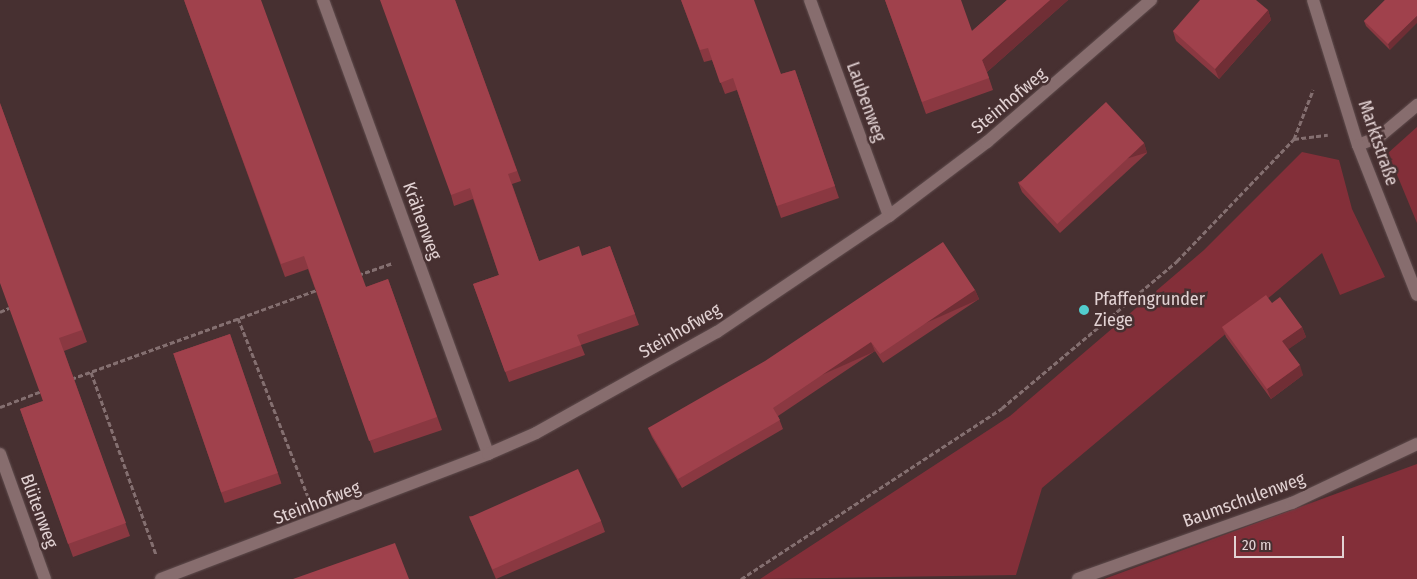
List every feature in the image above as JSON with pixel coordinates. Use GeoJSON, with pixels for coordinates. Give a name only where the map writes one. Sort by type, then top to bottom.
{"type":"FeatureCollection","features":[{"type":"Feature","properties":{"kind":"street","name":"Krähenweg"},"geometry":{"type":"LineString","coordinates":[[324,0],[488,454]]}},
{"type":"Feature","properties":{"kind":"street","name":"Laubenweg"},"geometry":{"type":"LineString","coordinates":[[810,0],[889,216]]}},
{"type":"Feature","properties":{"kind":"street","name":"Steinhofweg"},"geometry":{"type":"LineString","coordinates":[[163,578],[318,522],[536,433],[717,332],[889,216],[994,136],[1151,0]]}},
{"type":"Feature","properties":{"kind":"street","name":"Marktstraße"},"geometry":{"type":"LineString","coordinates":[[1313,0],[1358,145],[1417,295]]}},
{"type":"Feature","properties":{"kind":"street"},"geometry":{"type":"LineString","coordinates":[[1358,145],[1379,137],[1417,105]]}},
{"type":"Feature","properties":{"kind":"street","name":"Baumschulenweg"},"geometry":{"type":"LineString","coordinates":[[1078,579],[1292,503],[1417,444]]}},
{"type":"Feature","properties":{"kind":"street","name":"Blütenweg"},"geometry":{"type":"LineString","coordinates":[[0,454],[45,579]]}},
{"type":"Feature","properties":{"kind":"path"},"geometry":{"type":"LineString","coordinates":[[742,579],[1002,408],[1177,261],[1294,139],[1329,50]]}},
{"type":"Feature","properties":{"kind":"path"},"geometry":{"type":"LineString","coordinates":[[350,278],[416,254]]}},
{"type":"Feature","properties":{"kind":"path"},"geometry":{"type":"LineString","coordinates":[[64,382],[322,288]]}},
{"type":"Feature","properties":{"kind":"path"},"geometry":{"type":"LineString","coordinates":[[0,312],[9,308]]}},
{"type":"Feature","properties":{"kind":"path"},"geometry":{"type":"LineString","coordinates":[[238,318],[318,522]]}},
{"type":"Feature","properties":{"kind":"path"},"geometry":{"type":"LineString","coordinates":[[91,372],[163,578]]}},
{"type":"Feature","properties":{"kind":"path"},"geometry":{"type":"LineString","coordinates":[[0,407],[46,389]]}},
{"type":"Feature","properties":{"kind":"shaded area"},"geometry":{"type":"Polygon","coordinates":[[[1417,127],[1417,223],[1388,153],[1417,127]]]}},
{"type":"Feature","properties":{"kind":"shaded area"},"geometry":{"type":"Polygon","coordinates":[[[1302,152],[1339,160],[1352,209],[1385,277],[1340,295],[1322,253],[1042,488],[1016,575],[760,579],[1010,416],[1204,250],[1302,152]]]}},
{"type":"Feature","properties":{"kind":"shaded area"},"geometry":{"type":"Polygon","coordinates":[[[1417,464],[1417,579],[1104,579],[1417,464]]]}},
{"type":"Feature","properties":{"kind":"building"},"geometry":{"type":"Polygon","coordinates":[[[184,0],[261,0],[366,287],[388,279],[437,417],[369,441],[304,256],[281,264],[184,0]]]}},
{"type":"Feature","properties":{"kind":"building"},"geometry":{"type":"Polygon","coordinates":[[[380,0],[455,0],[517,171],[508,174],[539,261],[579,246],[582,256],[610,246],[635,314],[577,335],[581,345],[505,372],[473,284],[499,275],[470,188],[451,195],[380,0]]]}},
{"type":"Feature","properties":{"kind":"building"},"geometry":{"type":"Polygon","coordinates":[[[681,0],[754,0],[781,74],[795,70],[835,186],[777,206],[733,78],[720,83],[708,48],[700,50],[681,0]]]}},
{"type":"Feature","properties":{"kind":"building"},"geometry":{"type":"Polygon","coordinates":[[[885,0],[961,0],[972,31],[1007,0],[1050,0],[982,60],[989,78],[922,102],[885,0]]]}},
{"type":"Feature","properties":{"kind":"building"},"geometry":{"type":"Polygon","coordinates":[[[1200,0],[1256,0],[1268,10],[1215,69],[1173,31],[1200,0]]]}},
{"type":"Feature","properties":{"kind":"building"},"geometry":{"type":"Polygon","coordinates":[[[1385,0],[1417,0],[1417,16],[1388,44],[1364,21],[1385,0]]]}},
{"type":"Feature","properties":{"kind":"building"},"geometry":{"type":"Polygon","coordinates":[[[1106,102],[1144,143],[1057,224],[1019,183],[1106,102]]]}},
{"type":"Feature","properties":{"kind":"building"},"geometry":{"type":"Polygon","coordinates":[[[0,103],[82,330],[59,338],[126,523],[68,544],[20,409],[43,401],[0,283],[0,103]]]}},
{"type":"Feature","properties":{"kind":"building"},"geometry":{"type":"Polygon","coordinates":[[[943,242],[975,290],[880,354],[871,342],[773,408],[780,420],[678,479],[648,428],[765,361],[943,242]]]}},
{"type":"Feature","properties":{"kind":"building"},"geometry":{"type":"Polygon","coordinates":[[[1266,295],[1272,303],[1280,297],[1302,327],[1282,341],[1300,365],[1267,389],[1222,327],[1266,295]]]}},
{"type":"Feature","properties":{"kind":"building"},"geometry":{"type":"Polygon","coordinates":[[[230,334],[278,473],[221,493],[173,354],[230,334]]]}},
{"type":"Feature","properties":{"kind":"building"},"geometry":{"type":"Polygon","coordinates":[[[578,469],[601,521],[492,569],[469,517],[578,469]]]}},
{"type":"Feature","properties":{"kind":"building"},"geometry":{"type":"Polygon","coordinates":[[[395,543],[409,579],[293,579],[395,543]]]}},
{"type":"Feature","properties":{"kind":"place","name":"Pfaffengrunder Ziege"},"geometry":{"type":"Point","coordinates":[1084,310]}}]}
